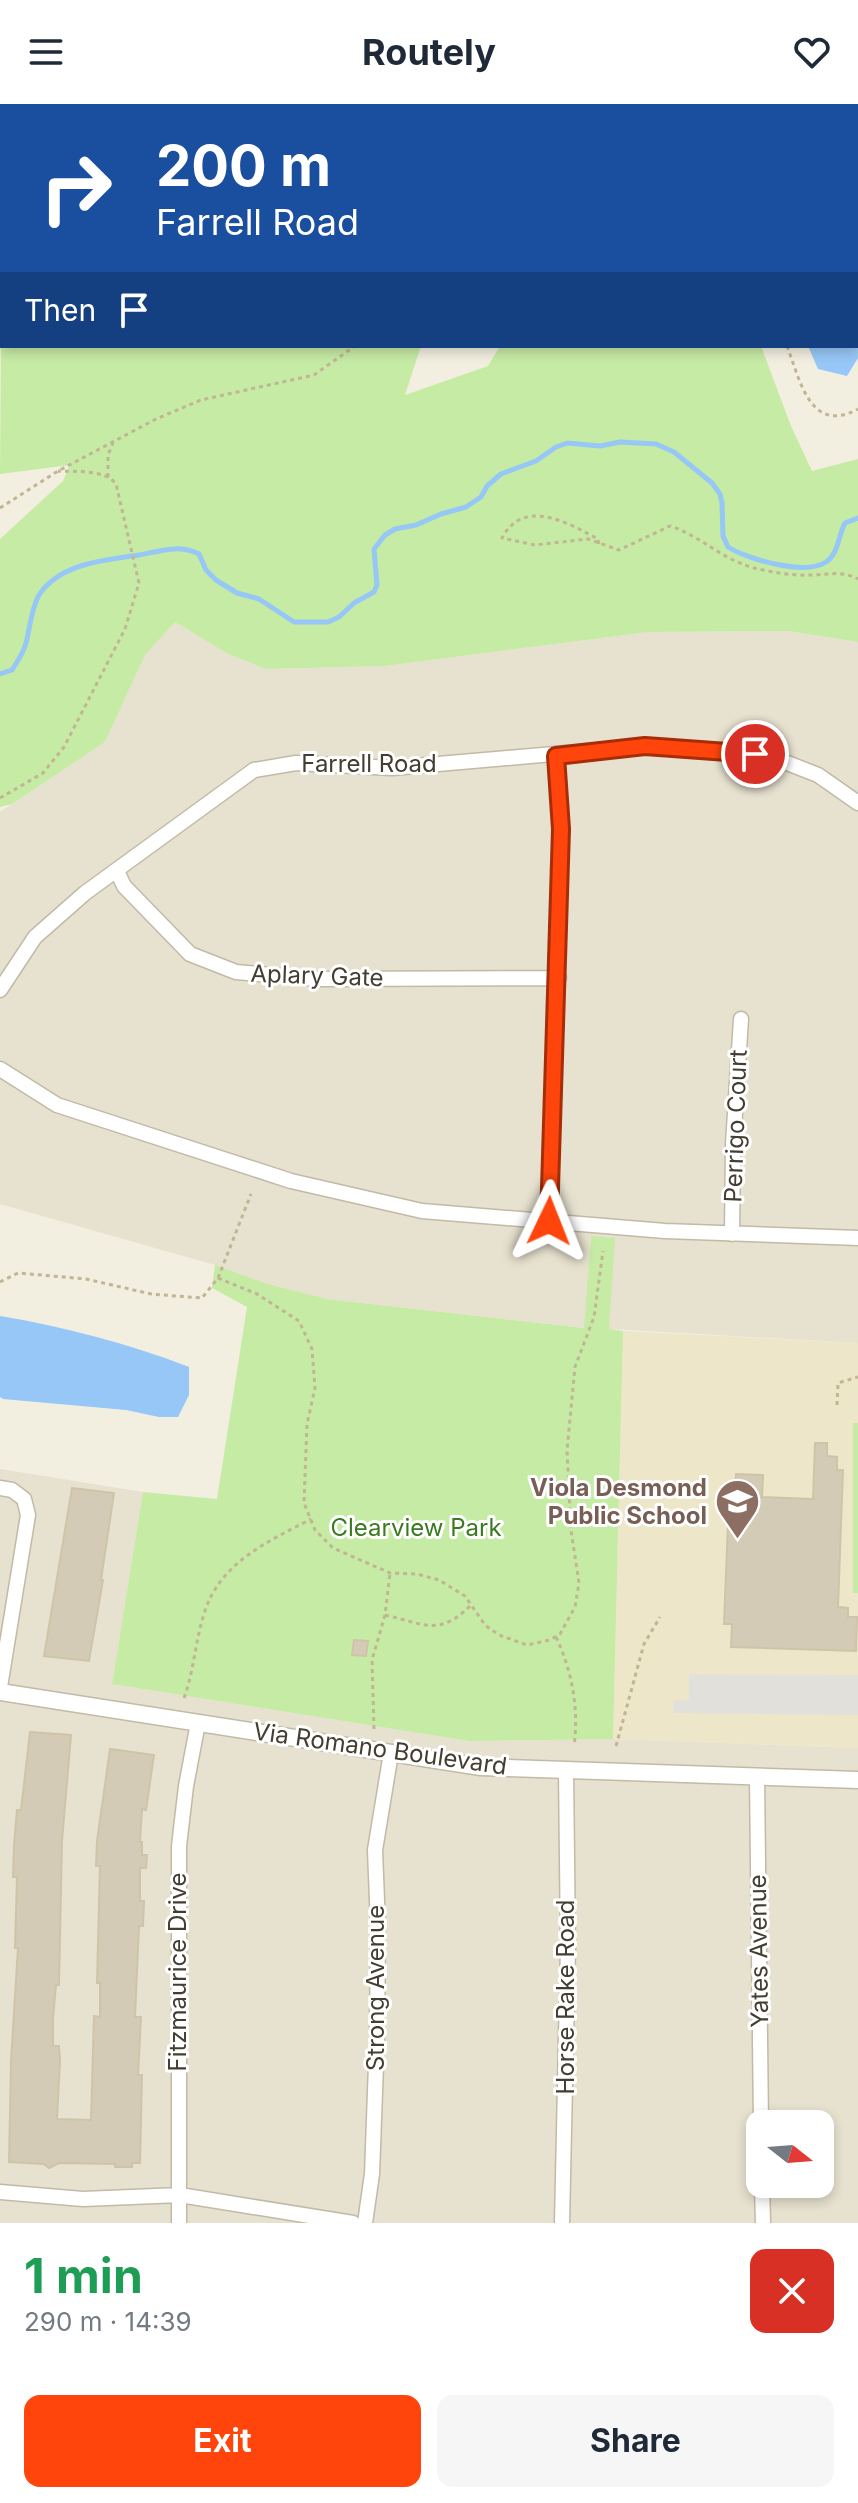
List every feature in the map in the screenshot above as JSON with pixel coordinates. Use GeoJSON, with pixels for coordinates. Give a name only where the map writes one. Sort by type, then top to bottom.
{"type":"FeatureCollection","features":[{"type":"Feature","properties":{"kind":"street","name":"Farrell Road"},"geometry":{"type":"LineString","coordinates":[[0,990],[35,937],[85,893],[254,770],[296,763],[392,768],[645,746],[755,754],[788,762],[818,775],[858,803]]}},
{"type":"Feature","properties":{"kind":"street"},"geometry":{"type":"LineString","coordinates":[[549,1221],[559,978],[561,829],[556,756]]}},
{"type":"Feature","properties":{"kind":"street","name":"Aplary Gate"},"geometry":{"type":"LineString","coordinates":[[117,871],[124,886],[190,954],[236,972],[318,979],[559,978]]}},
{"type":"Feature","properties":{"kind":"street","name":"Perrigo Court"},"geometry":{"type":"LineString","coordinates":[[732,1234],[733,1144],[741,1019]]}},
{"type":"Feature","properties":{"kind":"street"},"geometry":{"type":"LineString","coordinates":[[0,1069],[57,1105],[291,1181],[422,1211],[634,1229],[858,1238]]}},
{"type":"Feature","properties":{"kind":"street"},"geometry":{"type":"LineString","coordinates":[[0,1488],[12,1490],[24,1499],[28,1515],[0,1690]]}},
{"type":"Feature","properties":{"kind":"street","name":"Via Romano Boulevard"},"geometry":{"type":"LineString","coordinates":[[0,1690],[481,1767],[858,1780]]}},
{"type":"Feature","properties":{"kind":"street","name":"Fitzmaurice Drive"},"geometry":{"type":"LineString","coordinates":[[179,2223],[179,1846],[198,1723]]}},
{"type":"Feature","properties":{"kind":"street","name":"Strong Avenue"},"geometry":{"type":"LineString","coordinates":[[365,2223],[372,2174],[377,2037],[375,1850],[391,1753]]}},
{"type":"Feature","properties":{"kind":"street","name":"Horse Rake Road"},"geometry":{"type":"LineString","coordinates":[[562,2223],[568,1946],[566,1771]]}},
{"type":"Feature","properties":{"kind":"street","name":"Yates Avenue"},"geometry":{"type":"LineString","coordinates":[[757,1777],[761,2110]]}},
{"type":"Feature","properties":{"kind":"street"},"geometry":{"type":"LineString","coordinates":[[0,2192],[83,2199],[180,2195],[353,2223]]}},
{"type":"Feature","properties":{"kind":"street"},"geometry":{"type":"LineString","coordinates":[[762,2198],[763,2223]]}},
{"type":"Feature","properties":{"kind":"path"},"geometry":{"type":"LineString","coordinates":[[0,508],[58,471],[156,419],[201,400],[314,375],[352,348]]}},
{"type":"Feature","properties":{"kind":"path"},"geometry":{"type":"LineString","coordinates":[[788,348],[812,405],[820,413],[831,417],[846,416],[858,409]]}},
{"type":"Feature","properties":{"kind":"path"},"geometry":{"type":"LineString","coordinates":[[108,477],[108,455],[114,442]]}},
{"type":"Feature","properties":{"kind":"path"},"geometry":{"type":"LineString","coordinates":[[0,798],[43,773],[73,732],[125,629],[137,592],[137,565],[116,484],[96,473],[58,471]]}},
{"type":"Feature","properties":{"kind":"path"},"geometry":{"type":"LineString","coordinates":[[599,544],[598,539],[580,529],[545,516],[525,516],[513,523],[502,538],[535,545],[588,539],[599,544],[619,550],[670,526],[685,531],[727,559],[754,568],[808,576],[839,572],[858,579]]}},
{"type":"Feature","properties":{"kind":"path"},"geometry":{"type":"LineString","coordinates":[[0,1282],[18,1273],[86,1279],[151,1294],[202,1298],[218,1278],[251,1194]]}},
{"type":"Feature","properties":{"kind":"path"},"geometry":{"type":"LineString","coordinates":[[218,1278],[257,1294],[299,1321],[312,1349],[315,1388],[307,1424],[304,1503],[315,1530],[333,1548],[390,1573],[417,1574],[439,1580],[465,1596],[485,1625],[515,1642],[527,1645],[560,1634],[575,1607],[579,1583],[571,1530],[567,1450],[575,1367],[594,1317],[603,1251]]}},
{"type":"Feature","properties":{"kind":"path"},"geometry":{"type":"LineString","coordinates":[[837,1405],[838,1383],[858,1377]]}},
{"type":"Feature","properties":{"kind":"path"},"geometry":{"type":"LineString","coordinates":[[184,1698],[204,1612],[220,1581],[239,1559],[311,1519]]}},
{"type":"Feature","properties":{"kind":"path"},"geometry":{"type":"LineString","coordinates":[[374,1729],[372,1660],[385,1615],[390,1573]]}},
{"type":"Feature","properties":{"kind":"path"},"geometry":{"type":"LineString","coordinates":[[385,1615],[443,1626],[471,1605]]}},
{"type":"Feature","properties":{"kind":"path"},"geometry":{"type":"LineString","coordinates":[[616,1746],[644,1644],[660,1617]]}},
{"type":"Feature","properties":{"kind":"path"},"geometry":{"type":"LineString","coordinates":[[556,1637],[574,1693],[574,1746]]}},
{"type":"Feature","properties":{"kind":"shaded area"},"geometry":{"type":"Polygon","coordinates":[[[175,622],[228,654],[266,669],[385,666],[647,632],[789,631],[858,642],[858,1343],[609,1329],[614,1238],[591,1237],[585,1328],[325,1299],[0,1204],[0,812],[105,742],[145,655],[175,622]]]}},
{"type":"Feature","properties":{"kind":"shaded area","name":"Viola Desmond Public School"},"geometry":{"type":"Polygon","coordinates":[[[623,1331],[858,1343],[858,1748],[613,1739],[623,1331]]]}},
{"type":"Feature","properties":{"kind":"shaded area"},"geometry":{"type":"Polygon","coordinates":[[[0,1469],[143,1492],[112,1684],[469,1741],[613,1739],[858,1748],[858,2223],[0,2223],[0,1469]]]}},
{"type":"Feature","properties":{"kind":"shaded area"},"geometry":{"type":"Polygon","coordinates":[[[689,1674],[858,1675],[858,1715],[673,1713],[674,1700],[689,1700],[689,1674]]]}},
{"type":"Feature","properties":{"kind":"green space"},"geometry":{"type":"Polygon","coordinates":[[[1,348],[420,348],[405,395],[488,366],[499,348],[762,348],[791,426],[812,471],[858,459],[858,642],[789,631],[648,632],[385,666],[266,669],[228,654],[175,622],[145,655],[105,742],[12,804],[0,807],[0,539],[63,481],[70,465],[0,474],[1,348]]]}},
{"type":"Feature","properties":{"kind":"green space","name":"Clearview Park"},"geometry":{"type":"Polygon","coordinates":[[[591,1236],[615,1238],[609,1329],[623,1331],[613,1739],[469,1741],[112,1684],[143,1492],[217,1499],[247,1307],[212,1288],[215,1265],[268,1284],[326,1299],[584,1328],[591,1236]]]}},
{"type":"Feature","properties":{"kind":"green space"},"geometry":{"type":"Polygon","coordinates":[[[853,1423],[858,1423],[858,1593],[853,1593],[853,1423]]]}},
{"type":"Feature","properties":{"kind":"water"},"geometry":{"type":"Polygon","coordinates":[[[809,348],[858,348],[858,358],[847,376],[818,369],[809,348]]]}},
{"type":"Feature","properties":{"kind":"water"},"geometry":{"type":"Polygon","coordinates":[[[0,1316],[96,1337],[189,1367],[189,1395],[178,1417],[3,1399],[0,1397],[0,1316]]]}},
{"type":"Feature","properties":{"kind":"building"},"geometry":{"type":"Polygon","coordinates":[[[815,1443],[827,1443],[827,1456],[837,1457],[837,1470],[843,1470],[838,1607],[848,1608],[848,1617],[857,1617],[856,1651],[731,1647],[732,1624],[724,1624],[729,1497],[735,1497],[736,1474],[763,1475],[762,1497],[813,1499],[815,1443]]]}},
{"type":"Feature","properties":{"kind":"building"},"geometry":{"type":"Polygon","coordinates":[[[72,1488],[114,1493],[89,1661],[44,1656],[72,1488]]]}},
{"type":"Feature","properties":{"kind":"building"},"geometry":{"type":"Polygon","coordinates":[[[354,1640],[368,1641],[366,1656],[352,1655],[354,1640]]]}},
{"type":"Feature","properties":{"kind":"building"},"geometry":{"type":"Polygon","coordinates":[[[30,1732],[71,1735],[62,1841],[59,1985],[56,1985],[53,2018],[53,2046],[59,2046],[60,2060],[57,2119],[91,2120],[94,2016],[100,2017],[100,1983],[97,1983],[100,1866],[96,1866],[97,1841],[110,1749],[154,1755],[146,1810],[142,1809],[140,1842],[142,1855],[147,1855],[146,1868],[140,1868],[140,1901],[144,1901],[143,1926],[139,1926],[135,2017],[141,2017],[138,2075],[142,2075],[140,2163],[132,2163],[132,2167],[59,2163],[49,2168],[44,2164],[9,2162],[18,1948],[15,1948],[17,1877],[13,1877],[14,1845],[30,1732]]]}},
{"type":"Feature","properties":{"kind":"waterway"},"geometry":{"type":"LineString","coordinates":[[0,674],[12,670],[18,660],[25,646],[36,600],[48,584],[84,565],[162,550],[184,549],[199,554],[206,570],[216,580],[237,593],[259,599],[294,622],[328,622],[374,592],[377,585],[374,549],[385,535],[395,529],[466,507],[481,497],[487,486],[501,474],[536,461],[567,443],[600,446],[620,442],[656,444],[674,452],[712,483],[720,494],[723,536],[728,547],[762,561],[791,567],[817,566],[826,562],[836,549],[845,523],[858,518]]}},
{"type":"Feature","properties":{"kind":"place","name":"Viola Desmond Public School"},"geometry":{"type":"Point","coordinates":[738,1541]}},
{"type":"Feature","properties":{"kind":"route"},"geometry":{"type":"LineString","coordinates":[[549,1221],[559,978],[561,829],[556,756],[645,746],[755,754]]}}]}
